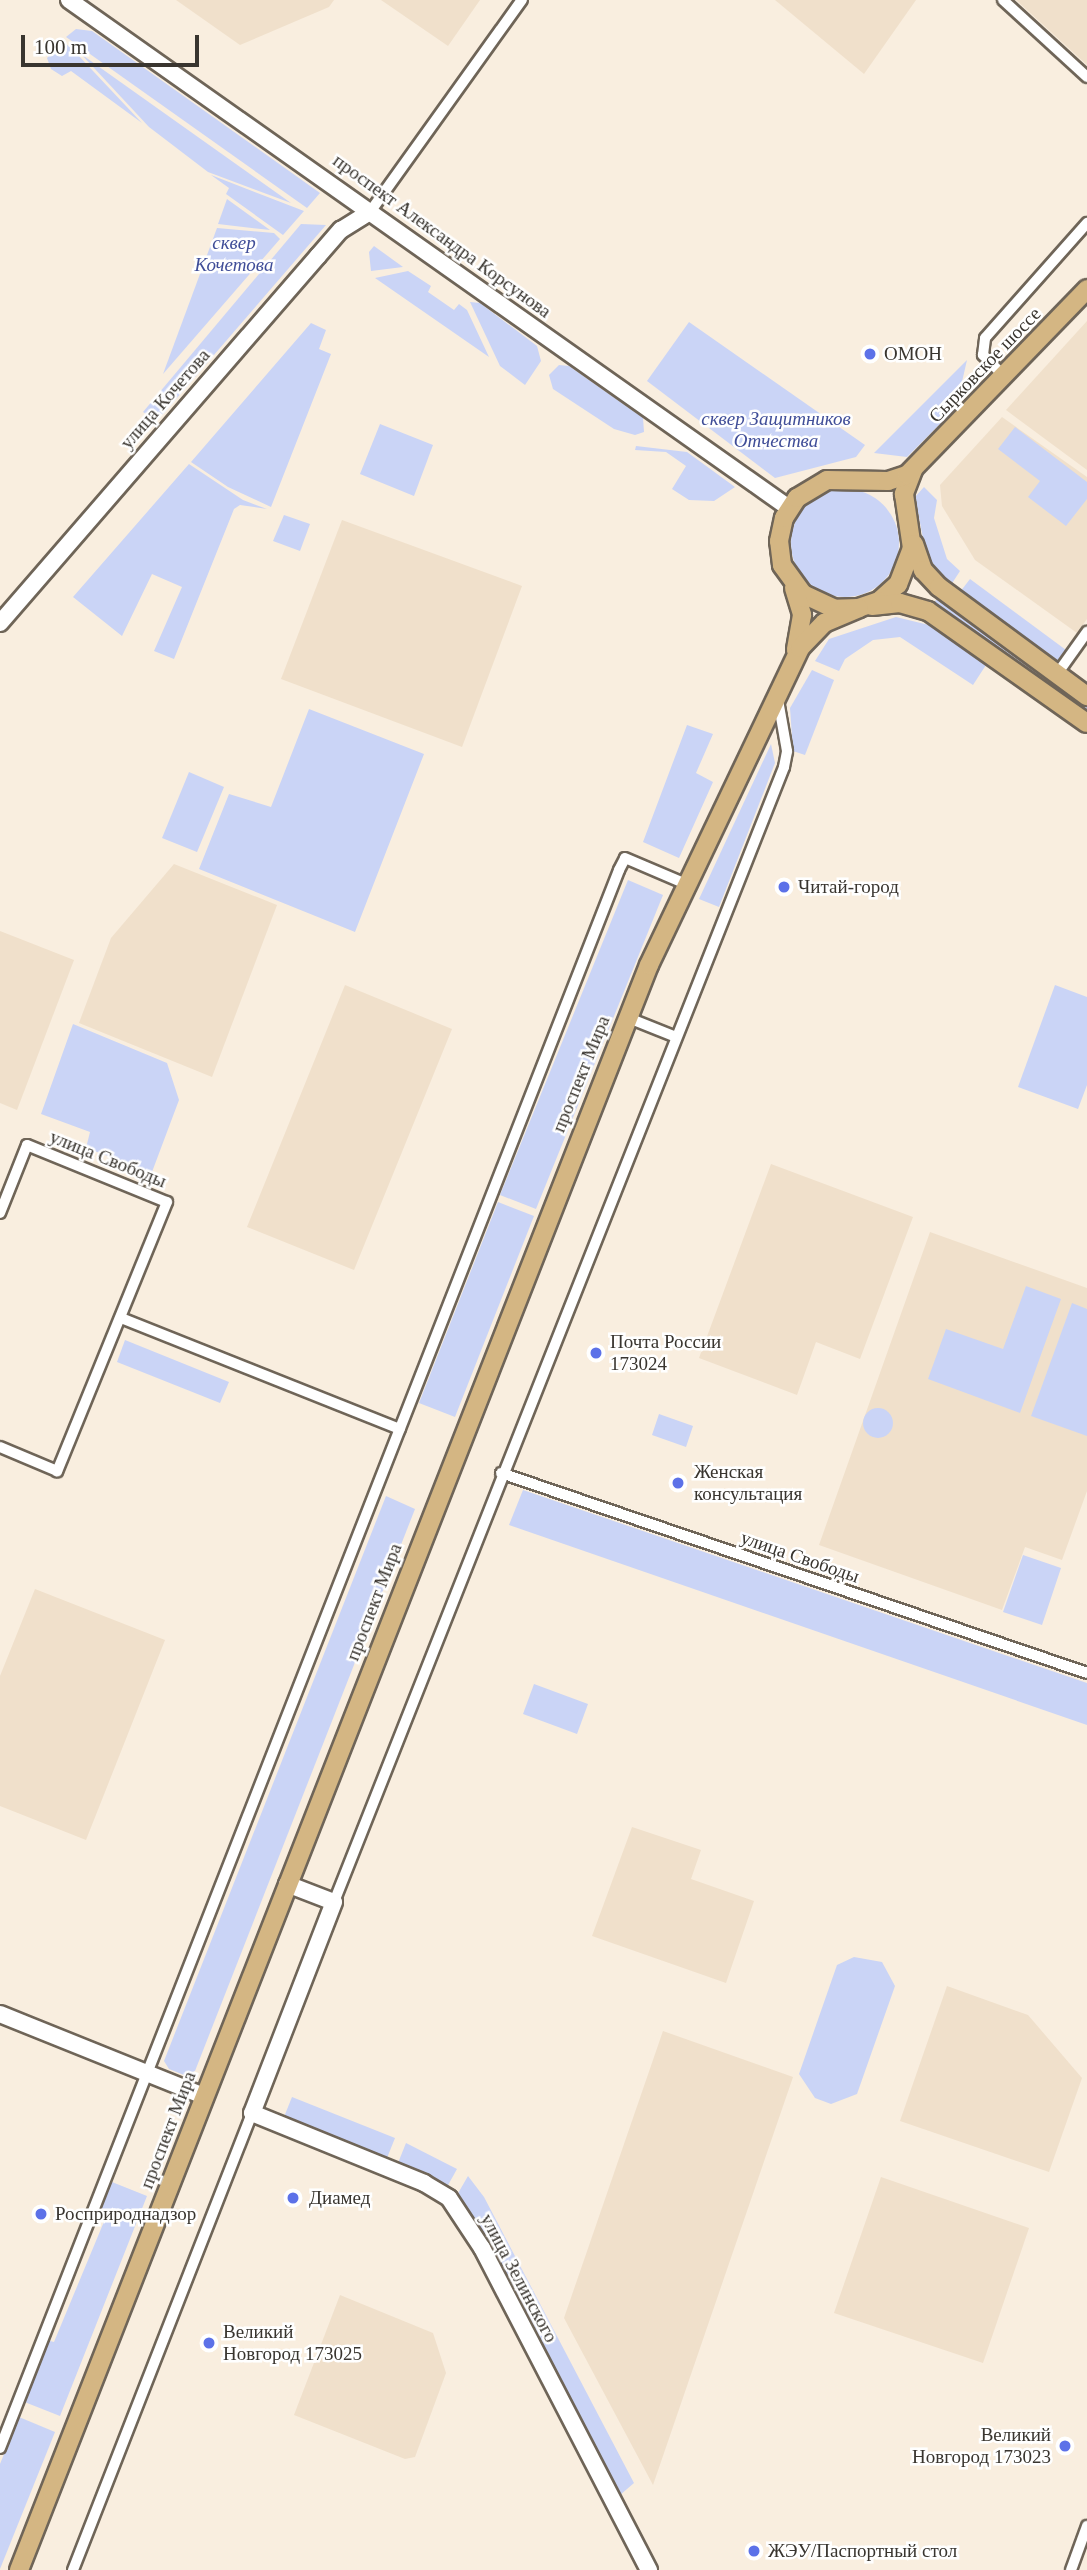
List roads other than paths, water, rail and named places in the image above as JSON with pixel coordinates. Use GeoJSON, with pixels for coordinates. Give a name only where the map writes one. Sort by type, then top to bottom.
{"type":"FeatureCollection","features":[{"type":"Feature","properties":{"kind":"main road","name":"Сырковское шоссе"},"geometry":{"type":"LineString","coordinates":[[913,470],[1087,289]]}},
{"type":"Feature","properties":{"kind":"main road"},"geometry":{"type":"LineString","coordinates":[[913,470],[895,480],[850,477],[816,484],[789,508],[779,541],[787,576],[813,601],[835,609],[900,603],[928,611],[1087,723]]}},
{"type":"Feature","properties":{"kind":"main road"},"geometry":{"type":"LineString","coordinates":[[913,470],[904,488],[910,528],[928,577],[1087,696]]}},
{"type":"Feature","properties":{"kind":"main road"},"geometry":{"type":"LineString","coordinates":[[850,477],[886,491],[910,528],[905,573],[889,593],[863,607]]}},
{"type":"Feature","properties":{"kind":"main road","name":"проспект Мира"},"geometry":{"type":"LineString","coordinates":[[19,2570],[626,1017],[793,659],[802,615],[787,576]]}},
{"type":"Feature","properties":{"kind":"main road","name":"проспект Мира"},"geometry":{"type":"LineString","coordinates":[[793,659],[824,623],[863,607]]}},
{"type":"Feature","properties":{"kind":"street","name":"проспект Александра Корсунова"},"geometry":{"type":"LineString","coordinates":[[69,0],[789,508]]}},
{"type":"Feature","properties":{"kind":"street"},"geometry":{"type":"LineString","coordinates":[[370,212],[522,0]]}},
{"type":"Feature","properties":{"kind":"street"},"geometry":{"type":"LineString","coordinates":[[1003,0],[1087,77]]}},
{"type":"Feature","properties":{"kind":"street","name":"улица Кочетова"},"geometry":{"type":"LineString","coordinates":[[0,622],[341,230],[370,212]]}},
{"type":"Feature","properties":{"kind":"street"},"geometry":{"type":"LineString","coordinates":[[1004,376],[983,355],[985,338],[1087,223]]}},
{"type":"Feature","properties":{"kind":"street"},"geometry":{"type":"LineString","coordinates":[[1057,674],[1087,632]]}},
{"type":"Feature","properties":{"kind":"street"},"geometry":{"type":"LineString","coordinates":[[73,2570],[501,1473],[784,767],[787,751],[776,694]]}},
{"type":"Feature","properties":{"kind":"street"},"geometry":{"type":"LineString","coordinates":[[0,2448],[625,858],[686,884]]}},
{"type":"Feature","properties":{"kind":"street"},"geometry":{"type":"LineString","coordinates":[[626,1017],[676,1037]]}},
{"type":"Feature","properties":{"kind":"street","name":"улица Свободы"},"geometry":{"type":"LineString","coordinates":[[0,1213],[27,1145],[167,1202],[57,1471],[0,1447]]}},
{"type":"Feature","properties":{"kind":"street"},"geometry":{"type":"LineString","coordinates":[[121,1318],[400,1429]]}},
{"type":"Feature","properties":{"kind":"street","name":"улица Свободы"},"geometry":{"type":"LineString","coordinates":[[501,1473],[1087,1673]]}},
{"type":"Feature","properties":{"kind":"street"},"geometry":{"type":"LineString","coordinates":[[287,1884],[334,1902]]}},
{"type":"Feature","properties":{"kind":"street"},"geometry":{"type":"LineString","coordinates":[[0,2014],[204,2095]]}},
{"type":"Feature","properties":{"kind":"street","name":"улица Зелинского"},"geometry":{"type":"LineString","coordinates":[[252,2113],[424,2183],[449,2198],[482,2248],[649,2570]]}},
{"type":"Feature","properties":{"kind":"street"},"geometry":{"type":"LineString","coordinates":[[1071,2570],[1087,2526]]}},
{"type":"Feature","properties":{"kind":"place","name":"ОМОН"},"geometry":{"type":"Point","coordinates":[870,354]}},
{"type":"Feature","properties":{"kind":"place","name":"Читай-город"},"geometry":{"type":"Point","coordinates":[784,887]}},
{"type":"Feature","properties":{"kind":"place","name":"Почта России 173024"},"geometry":{"type":"Point","coordinates":[596,1353]}},
{"type":"Feature","properties":{"kind":"place","name":"Женская консультация"},"geometry":{"type":"Point","coordinates":[678,1483]}},
{"type":"Feature","properties":{"kind":"place","name":"Диамед"},"geometry":{"type":"Point","coordinates":[293,2198]}},
{"type":"Feature","properties":{"kind":"place","name":"Росприроднадзор"},"geometry":{"type":"Point","coordinates":[41,2214]}},
{"type":"Feature","properties":{"kind":"place","name":"Великий Новгород 173025"},"geometry":{"type":"Point","coordinates":[209,2343]}},
{"type":"Feature","properties":{"kind":"place","name":"Великий Новгород 173023"},"geometry":{"type":"Point","coordinates":[1065,2446]}},
{"type":"Feature","properties":{"kind":"place","name":"ЖЭУ/Паспортный стол"},"geometry":{"type":"Point","coordinates":[754,2551]}},
{"type":"Feature","properties":{"kind":"park label","name":"сквер Кочетова"},"geometry":{"type":"Point","coordinates":[234,254]}},
{"type":"Feature","properties":{"kind":"park label","name":"сквер Защитников Отчества"},"geometry":{"type":"Point","coordinates":[776,430]}}]}
